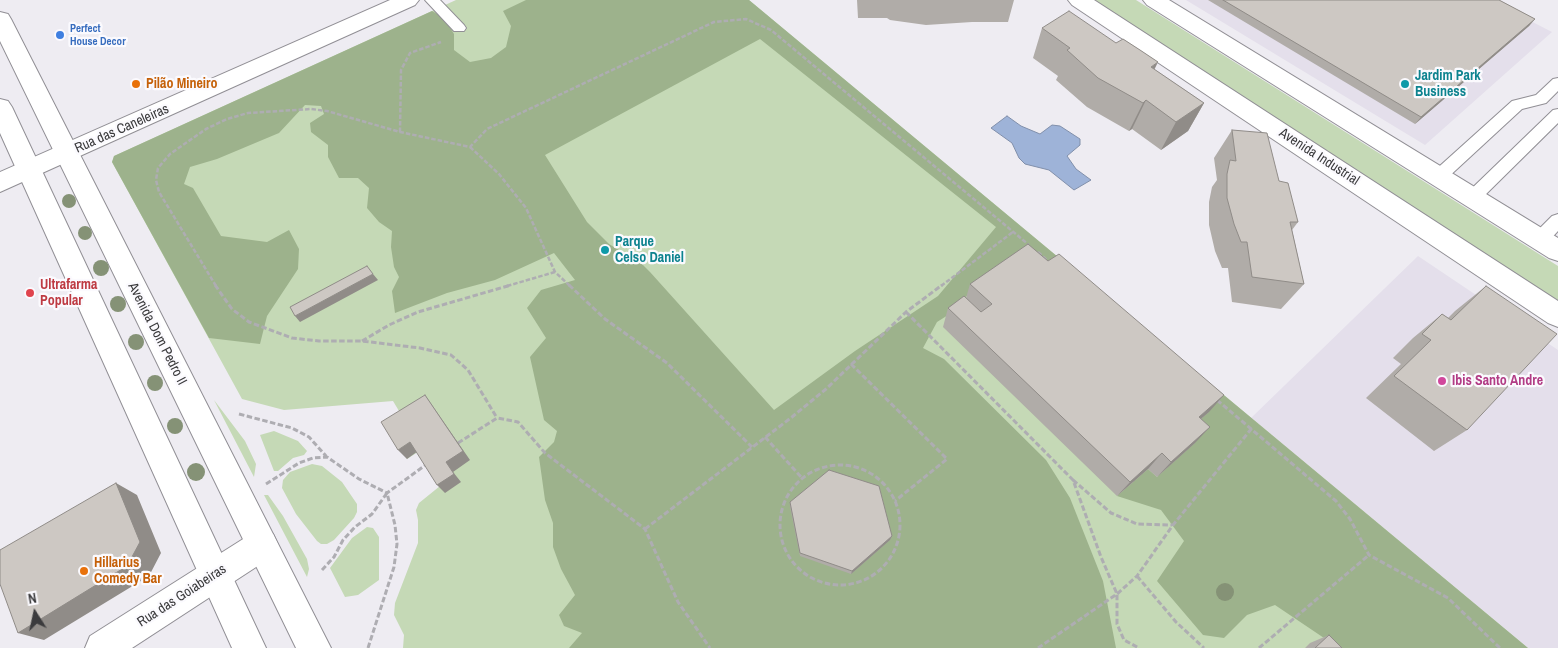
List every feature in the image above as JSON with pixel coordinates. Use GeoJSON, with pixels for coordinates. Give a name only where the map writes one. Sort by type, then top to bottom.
{"type":"FeatureCollection","features":[{"type":"Feature","properties":{"kind":"main road","name":"Rua das Caneleiras"},"geometry":{"type":"LineString","coordinates":[[0,183],[408,0]]}},
{"type":"Feature","properties":{"kind":"main road","name":"Avenida Industrial"},"geometry":{"type":"LineString","coordinates":[[1079,0],[1558,315]]}},
{"type":"Feature","properties":{"kind":"main road"},"geometry":{"type":"LineString","coordinates":[[1154,0],[1549,246]]}},
{"type":"Feature","properties":{"kind":"main road","name":"Avenida Dom Pedro II"},"geometry":{"type":"LineString","coordinates":[[0,19],[314,648]]}},
{"type":"Feature","properties":{"kind":"main road"},"geometry":{"type":"LineString","coordinates":[[0,107],[249,648]]}},
{"type":"Feature","properties":{"kind":"main road","name":"Rua das Goiabeiras"},"geometry":{"type":"LineString","coordinates":[[102,648],[262,545]]}},
{"type":"Feature","properties":{"kind":"lane"},"geometry":{"type":"LineString","coordinates":[[432,0],[459,28]]}},
{"type":"Feature","properties":{"kind":"lane"},"geometry":{"type":"LineString","coordinates":[[1438,177],[1516,105],[1541,99],[1558,83]]}},
{"type":"Feature","properties":{"kind":"lane"},"geometry":{"type":"LineString","coordinates":[[1472,198],[1558,114]]}},
{"type":"Feature","properties":{"kind":"lane"},"geometry":{"type":"LineString","coordinates":[[1549,246],[1558,220]]}},
{"type":"Feature","properties":{"kind":"path"},"geometry":{"type":"LineString","coordinates":[[470,147],[487,129],[714,22],[746,19],[771,30],[1051,264]]}},
{"type":"Feature","properties":{"kind":"path"},"geometry":{"type":"LineString","coordinates":[[400,132],[401,70],[410,53],[441,42]]}},
{"type":"Feature","properties":{"kind":"path"},"geometry":{"type":"LineString","coordinates":[[497,418],[468,370],[451,355],[420,348],[362,341],[319,341],[292,338],[249,322],[232,309],[220,293],[159,192],[156,180],[158,168],[170,154],[206,128],[240,115],[311,108],[400,132],[470,147],[499,174],[526,208],[555,272],[605,319],[667,363],[752,447]]}},
{"type":"Feature","properties":{"kind":"path"},"geometry":{"type":"LineString","coordinates":[[645,529],[826,389],[906,312],[1013,232]]}},
{"type":"Feature","properties":{"kind":"path"},"geometry":{"type":"LineString","coordinates":[[362,341],[389,325],[418,312],[555,272]]}},
{"type":"Feature","properties":{"kind":"path"},"geometry":{"type":"LineString","coordinates":[[906,312],[1073,480],[1111,513],[1137,524],[1173,525]]}},
{"type":"Feature","properties":{"kind":"path"},"geometry":{"type":"LineString","coordinates":[[852,364],[947,459],[895,501]]}},
{"type":"Feature","properties":{"kind":"path"},"geometry":{"type":"LineString","coordinates":[[1213,397],[1252,428],[1336,501],[1350,519],[1369,555],[1448,598],[1500,648]]}},
{"type":"Feature","properties":{"kind":"path"},"geometry":{"type":"LineString","coordinates":[[239,414],[292,428],[309,437],[326,457],[359,479],[387,492]]}},
{"type":"Feature","properties":{"kind":"path"},"geometry":{"type":"LineString","coordinates":[[458,443],[497,418],[518,422],[546,453],[645,529],[678,602],[710,648]]}},
{"type":"Feature","properties":{"kind":"path"},"geometry":{"type":"LineString","coordinates":[[1038,648],[1117,594],[1137,576],[1173,525],[1252,428]]}},
{"type":"Feature","properties":{"kind":"path"},"geometry":{"type":"LineString","coordinates":[[765,437],[802,478]]}},
{"type":"Feature","properties":{"kind":"path"},"geometry":{"type":"LineString","coordinates":[[260,487],[299,463],[313,458],[326,457]]}},
{"type":"Feature","properties":{"kind":"path"},"geometry":{"type":"LineString","coordinates":[[322,570],[334,557],[343,540],[355,527],[372,514],[387,492],[426,464]]}},
{"type":"Feature","properties":{"kind":"path"},"geometry":{"type":"LineString","coordinates":[[836,466],[854,468],[871,475],[885,487],[895,501],[901,522],[899,542],[890,560],[876,574],[856,582],[835,584],[814,578],[797,566],[784,549],[779,529],[780,510],[788,492],[802,478],[818,469],[836,466]]}},
{"type":"Feature","properties":{"kind":"path"},"geometry":{"type":"LineString","coordinates":[[1073,480],[1101,557],[1117,594],[1116,624],[1124,640],[1139,648]]}},
{"type":"Feature","properties":{"kind":"path"},"geometry":{"type":"LineString","coordinates":[[368,648],[394,567],[397,544],[395,525],[387,492]]}},
{"type":"Feature","properties":{"kind":"path"},"geometry":{"type":"LineString","coordinates":[[1259,648],[1369,555]]}},
{"type":"Feature","properties":{"kind":"path"},"geometry":{"type":"LineString","coordinates":[[1137,576],[1176,622],[1204,648]]}},
{"type":"Feature","properties":{"kind":"shaded area","name":"Jardim Park Business"},"geometry":{"type":"Polygon","coordinates":[[[1186,0],[1490,0],[1552,32],[1425,145],[1186,0]]]}},
{"type":"Feature","properties":{"kind":"shaded area"},"geometry":{"type":"Polygon","coordinates":[[[1418,256],[1558,350],[1558,648],[1528,648],[1251,418],[1418,256]]]}},
{"type":"Feature","properties":{"kind":"green space","name":"Parque Celso Daniel"},"geometry":{"type":"Polygon","coordinates":[[[456,0],[749,0],[1528,648],[403,648],[404,635],[394,615],[395,603],[418,543],[416,510],[419,503],[440,486],[418,452],[407,459],[390,432],[405,421],[393,401],[284,410],[242,399],[112,162],[114,156],[456,0]]]}},
{"type":"Feature","properties":{"kind":"green space"},"geometry":{"type":"Polygon","coordinates":[[[526,0],[749,0],[1528,648],[1331,648],[1327,640],[1275,605],[1247,615],[1224,638],[1203,635],[1157,581],[1184,541],[1161,510],[1117,496],[1148,469],[1157,477],[1194,443],[1019,261],[964,298],[956,310],[937,322],[923,348],[944,359],[1046,460],[1070,498],[1103,581],[1116,648],[569,648],[582,633],[564,626],[559,615],[575,595],[561,569],[553,547],[553,523],[545,500],[539,457],[554,442],[557,431],[544,420],[530,357],[546,338],[527,308],[541,290],[575,280],[554,253],[495,280],[447,293],[395,313],[392,291],[399,277],[394,267],[391,247],[392,231],[379,222],[367,208],[369,188],[358,178],[339,178],[328,157],[328,145],[311,132],[310,123],[324,114],[321,106],[305,105],[279,133],[217,159],[190,167],[184,184],[193,188],[221,236],[267,242],[289,230],[299,249],[298,269],[267,316],[260,344],[209,338],[112,162],[114,156],[432,11],[444,18],[454,34],[454,50],[470,62],[491,58],[506,47],[511,26],[503,11],[526,0]],[[760,39],[545,155],[587,222],[609,244],[643,265],[650,272],[774,410],[855,351],[938,296],[996,227],[760,39]]]}},
{"type":"Feature","properties":{"kind":"green space"},"geometry":{"type":"Polygon","coordinates":[[[1093,0],[1136,0],[1558,266],[1558,302],[1093,0]]]}},
{"type":"Feature","properties":{"kind":"green space"},"geometry":{"type":"Polygon","coordinates":[[[214,400],[245,441],[256,464],[254,477],[214,400]]]}},
{"type":"Feature","properties":{"kind":"green space"},"geometry":{"type":"Polygon","coordinates":[[[274,431],[298,441],[307,451],[304,455],[293,458],[278,471],[274,471],[260,435],[274,431]]]}},
{"type":"Feature","properties":{"kind":"green space"},"geometry":{"type":"Polygon","coordinates":[[[312,464],[322,466],[342,482],[357,504],[357,512],[354,518],[334,540],[327,544],[321,544],[317,541],[296,514],[282,488],[283,480],[290,472],[312,464]]]}},
{"type":"Feature","properties":{"kind":"green space"},"geometry":{"type":"Polygon","coordinates":[[[264,495],[268,495],[283,516],[307,559],[309,569],[307,577],[264,495]]]}},
{"type":"Feature","properties":{"kind":"green space"},"geometry":{"type":"Polygon","coordinates":[[[367,527],[373,528],[379,537],[379,580],[358,595],[345,597],[330,568],[352,538],[367,527]]]}},
{"type":"Feature","properties":{"kind":"water"},"geometry":{"type":"Polygon","coordinates":[[[1007,116],[1021,126],[1040,134],[1052,125],[1060,126],[1080,139],[1080,145],[1067,156],[1076,169],[1091,180],[1074,190],[1049,170],[1025,164],[1019,158],[1012,143],[991,128],[1007,116]]]}},
{"type":"Feature","properties":{"kind":"building","name":"Jardim Park Business"},"geometry":{"type":"Polygon","coordinates":[[[1223,0],[1499,0],[1535,19],[1421,117],[1223,0]]]}},
{"type":"Feature","properties":{"kind":"building"},"geometry":{"type":"Polygon","coordinates":[[[1069,11],[1116,43],[1123,39],[1158,62],[1151,67],[1204,103],[1176,122],[1146,100],[1143,103],[1098,78],[1067,50],[1070,48],[1042,28],[1069,11]]]}},
{"type":"Feature","properties":{"kind":"building"},"geometry":{"type":"Polygon","coordinates":[[[1232,130],[1267,133],[1279,181],[1288,183],[1298,222],[1290,222],[1304,284],[1252,277],[1247,242],[1241,242],[1227,198],[1227,174],[1230,160],[1236,161],[1232,130]]]}},
{"type":"Feature","properties":{"kind":"building"},"geometry":{"type":"Polygon","coordinates":[[[1028,244],[1048,261],[1059,254],[1224,395],[1199,417],[1210,427],[1171,462],[1162,453],[1130,482],[948,308],[964,296],[981,312],[992,304],[970,284],[1028,244]]]}},
{"type":"Feature","properties":{"kind":"building"},"geometry":{"type":"Polygon","coordinates":[[[367,266],[373,274],[295,316],[290,307],[367,266]]]}},
{"type":"Feature","properties":{"kind":"building","name":"Ibis Santo Andre"},"geometry":{"type":"Polygon","coordinates":[[[1486,286],[1557,334],[1467,430],[1394,376],[1431,340],[1422,334],[1442,314],[1451,320],[1486,286]]]}},
{"type":"Feature","properties":{"kind":"building"},"geometry":{"type":"Polygon","coordinates":[[[425,395],[463,451],[446,462],[454,474],[437,485],[410,442],[398,450],[381,422],[425,395]]]}},
{"type":"Feature","properties":{"kind":"building"},"geometry":{"type":"Polygon","coordinates":[[[829,470],[879,486],[892,536],[852,571],[800,553],[790,502],[829,470]]]}},
{"type":"Feature","properties":{"kind":"building","name":"Hillarius Comedy Bar"},"geometry":{"type":"Polygon","coordinates":[[[116,483],[140,542],[127,566],[18,633],[0,584],[0,550],[116,483]]]}},
{"type":"Feature","properties":{"kind":"building"},"geometry":{"type":"Polygon","coordinates":[[[1329,635],[1342,648],[1315,648],[1329,635]]]}},
{"type":"Feature","properties":{"kind":"place","name":"Perfect House Decor"},"geometry":{"type":"Point","coordinates":[60,35]}},
{"type":"Feature","properties":{"kind":"place","name":"Pilão Mineiro"},"geometry":{"type":"Point","coordinates":[136,84]}},
{"type":"Feature","properties":{"kind":"place","name":"Jardim Park Business"},"geometry":{"type":"Point","coordinates":[1405,84]}},
{"type":"Feature","properties":{"kind":"place","name":"Parque Celso Daniel"},"geometry":{"type":"Point","coordinates":[605,250]}},
{"type":"Feature","properties":{"kind":"place","name":"Ultrafarma Popular"},"geometry":{"type":"Point","coordinates":[30,293]}},
{"type":"Feature","properties":{"kind":"place","name":"Ibis Santo Andre"},"geometry":{"type":"Point","coordinates":[1442,381]}},
{"type":"Feature","properties":{"kind":"place","name":"Hillarius Comedy Bar"},"geometry":{"type":"Point","coordinates":[84,571]}}]}
